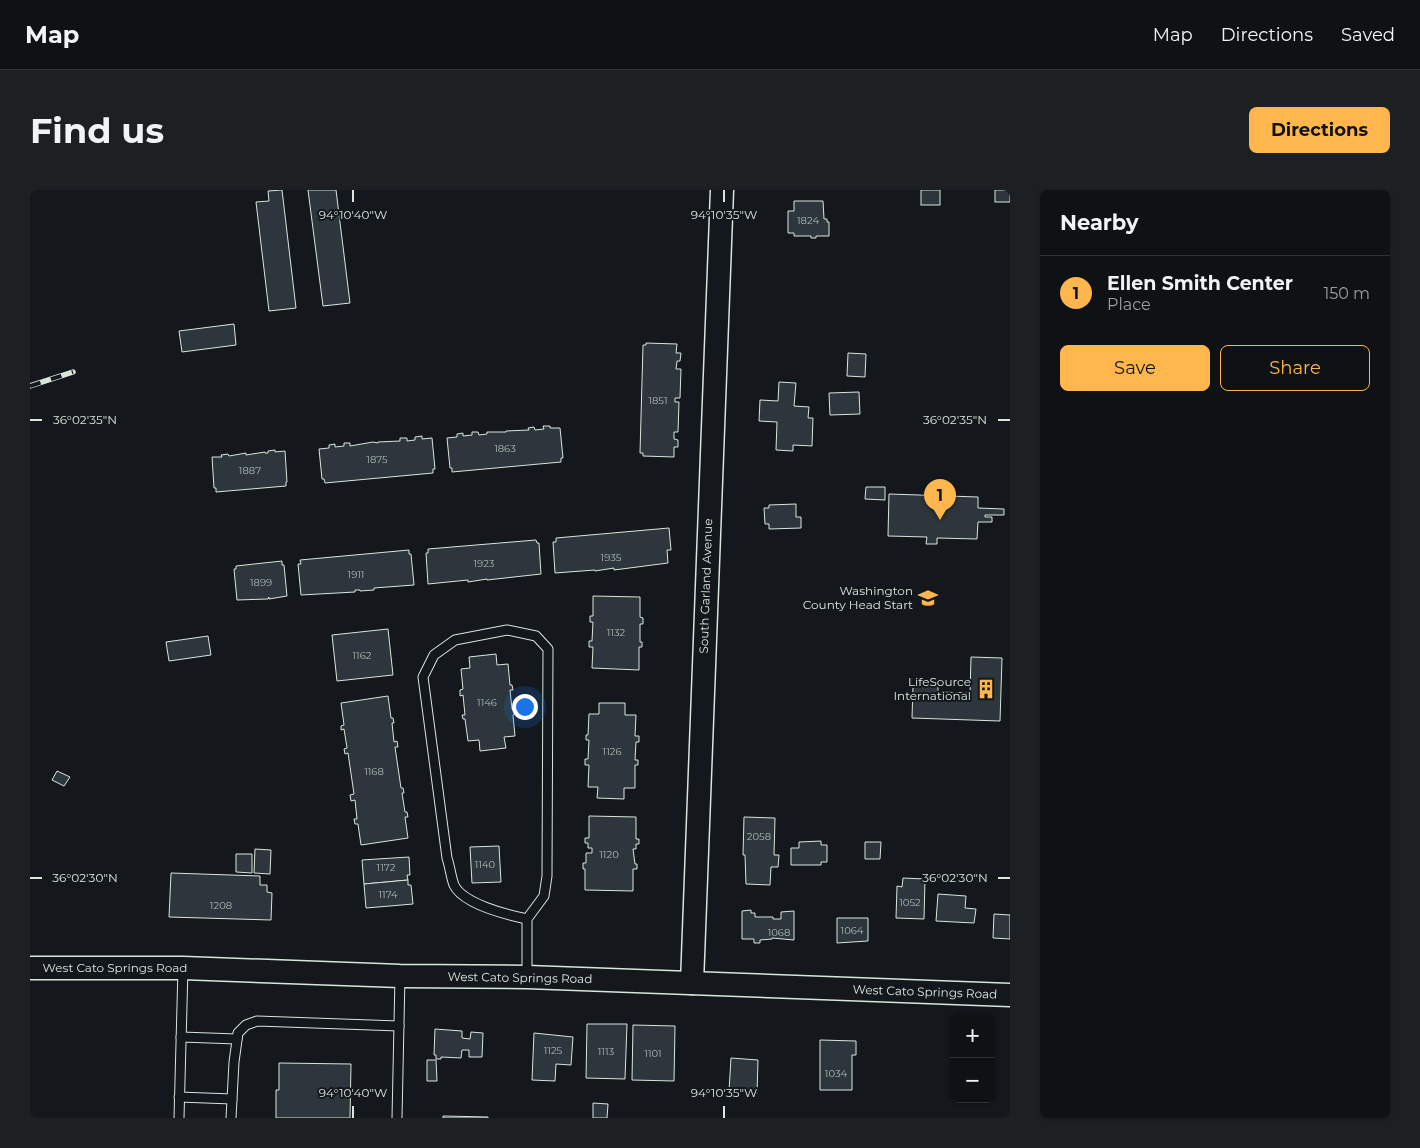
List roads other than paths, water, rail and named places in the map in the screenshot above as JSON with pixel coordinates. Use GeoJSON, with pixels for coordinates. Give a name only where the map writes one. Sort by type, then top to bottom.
{"type":"FeatureCollection","features":[{"type":"Feature","properties":{"kind":"street","name":"South Garland Avenue"},"geometry":{"type":"LineString","coordinates":[[692,983],[722,190]]}},
{"type":"Feature","properties":{"kind":"street","name":"West Cato Springs Road"},"geometry":{"type":"LineString","coordinates":[[30,968],[183,968],[400,976],[527,976],[1010,995]]}},
{"type":"Feature","properties":{"kind":"lane"},"geometry":{"type":"LineString","coordinates":[[527,918],[510,916],[472,902],[455,887],[448,858],[423,677],[434,655],[455,640],[507,630],[536,636],[548,649],[547,876],[544,896],[527,918],[527,976]]}},
{"type":"Feature","properties":{"kind":"lane"},"geometry":{"type":"LineString","coordinates":[[179,1118],[183,968]]}},
{"type":"Feature","properties":{"kind":"lane"},"geometry":{"type":"LineString","coordinates":[[398,1118],[400,976]]}},
{"type":"Feature","properties":{"kind":"lane"},"geometry":{"type":"LineString","coordinates":[[231,1118],[234,1062],[238,1033],[246,1025],[258,1021],[399,1026]]}},
{"type":"Feature","properties":{"kind":"lane"},"geometry":{"type":"LineString","coordinates":[[181,1037],[237,1040]]}},
{"type":"Feature","properties":{"kind":"lane"},"geometry":{"type":"LineString","coordinates":[[179,1098],[232,1100]]}},
{"type":"Feature","properties":{"kind":"railway"},"geometry":{"type":"LineString","coordinates":[[30,386],[73,372]]}},
{"type":"Feature","properties":{"kind":"place","name":"Ellen Smith Center"},"geometry":{"type":"Point","coordinates":[940,520]}},
{"type":"Feature","properties":{"kind":"place","name":"Washington County Head Start"},"geometry":{"type":"Point","coordinates":[928,598]}},
{"type":"Feature","properties":{"kind":"place","name":"LifeSource International"},"geometry":{"type":"Point","coordinates":[986,689]}}]}
